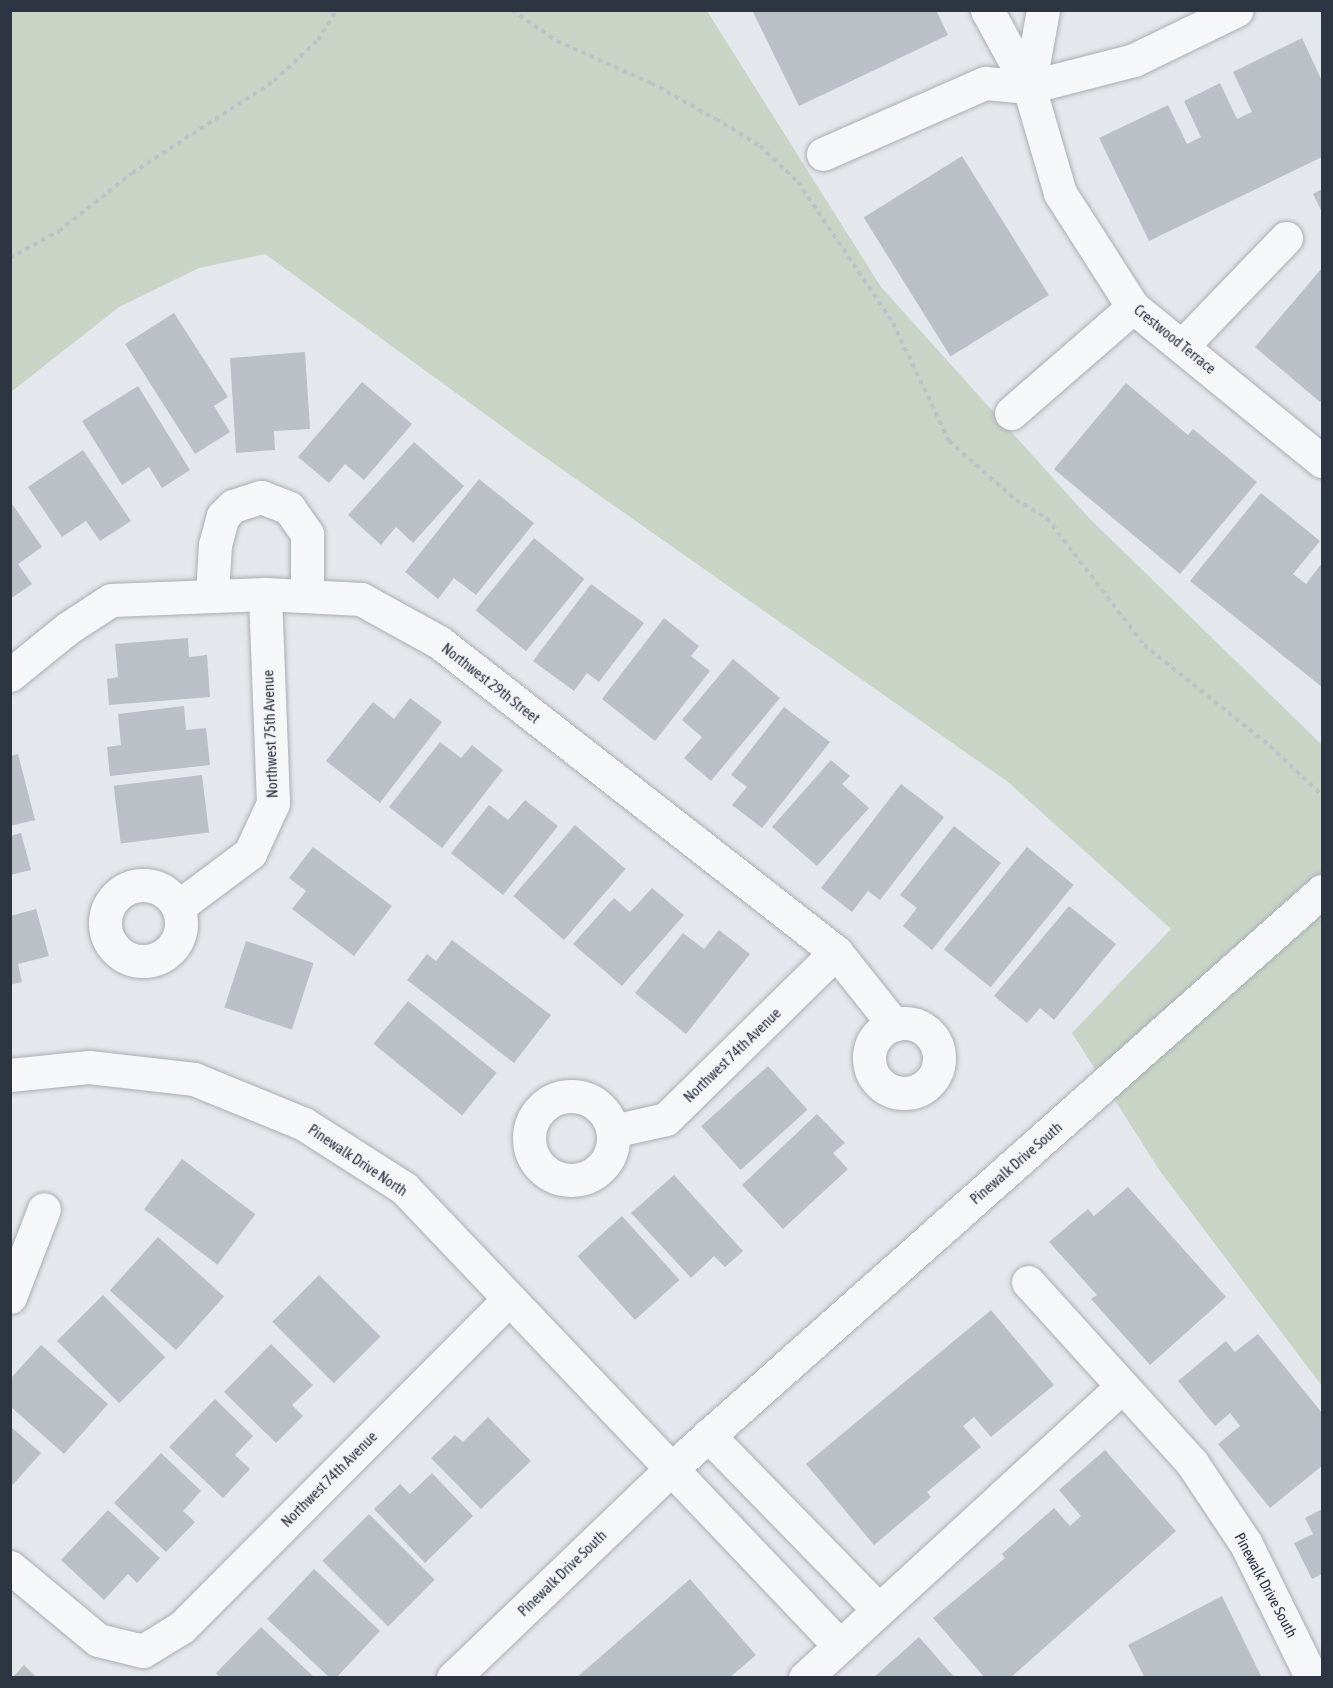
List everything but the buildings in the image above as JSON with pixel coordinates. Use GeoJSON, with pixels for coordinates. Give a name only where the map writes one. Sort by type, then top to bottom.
{"type":"FeatureCollection","features":[{"type":"Feature","properties":{"kind":"street","name":"Crestwood Terrace"},"geometry":{"type":"LineString","coordinates":[[987,10],[1029,87],[1060,193],[1133,307],[1323,461]]}},
{"type":"Feature","properties":{"kind":"street","name":"Crestwood Terrace"},"geometry":{"type":"LineString","coordinates":[[1029,87],[1043,10]]}},
{"type":"Feature","properties":{"kind":"street"},"geometry":{"type":"LineString","coordinates":[[823,154],[986,83],[1029,87],[1134,60],[1237,10]]}},
{"type":"Feature","properties":{"kind":"street"},"geometry":{"type":"LineString","coordinates":[[1182,346],[1286,238]]}},
{"type":"Feature","properties":{"kind":"street"},"geometry":{"type":"LineString","coordinates":[[1011,413],[1133,307]]}},
{"type":"Feature","properties":{"kind":"street"},"geometry":{"type":"LineString","coordinates":[[212,595],[215,545],[223,516],[233,506],[261,497],[276,500],[289,508],[307,534],[307,594]]}},
{"type":"Feature","properties":{"kind":"street","name":"Northwest 29th Street"},"geometry":{"type":"LineString","coordinates":[[10,675],[68,628],[111,600],[265,594],[307,594],[361,599],[439,642],[836,952],[894,1025]]}},
{"type":"Feature","properties":{"kind":"street","name":"Northwest 75th Avenue"},"geometry":{"type":"LineString","coordinates":[[179,906],[250,853],[273,803],[265,594]]}},
{"type":"Feature","properties":{"kind":"street","name":"Pinewalk Drive South"},"geometry":{"type":"LineString","coordinates":[[453,1677],[708,1434],[1323,891]]}},
{"type":"Feature","properties":{"kind":"street","name":"Northwest 74th Avenue"},"geometry":{"type":"LineString","coordinates":[[613,1131],[666,1119],[836,952]]}},
{"type":"Feature","properties":{"kind":"street","name":"Pinewalk Drive North"},"geometry":{"type":"LineString","coordinates":[[10,1075],[89,1067],[194,1078],[304,1124],[404,1188],[671,1468]]}},
{"type":"Feature","properties":{"kind":"street"},"geometry":{"type":"LineString","coordinates":[[10,1297],[44,1209]]}},
{"type":"Feature","properties":{"kind":"street","name":"Pinewalk Drive South"},"geometry":{"type":"LineString","coordinates":[[1028,1282],[1192,1463],[1246,1544],[1312,1677]]}},
{"type":"Feature","properties":{"kind":"street","name":"Northwest 74th Avenue"},"geometry":{"type":"LineString","coordinates":[[10,1567],[98,1640],[142,1651],[182,1627],[509,1299]]}},
{"type":"Feature","properties":{"kind":"street"},"geometry":{"type":"LineString","coordinates":[[805,1677],[877,1608],[1121,1387]]}},
{"type":"Feature","properties":{"kind":"street"},"geometry":{"type":"LineString","coordinates":[[708,1434],[877,1608]]}},
{"type":"Feature","properties":{"kind":"street"},"geometry":{"type":"LineString","coordinates":[[671,1468],[838,1645]]}},
{"type":"Feature","properties":{"kind":"path"},"geometry":{"type":"LineString","coordinates":[[10,258],[59,231],[132,173],[273,81],[318,40],[337,10]]}},
{"type":"Feature","properties":{"kind":"path"},"geometry":{"type":"LineString","coordinates":[[512,10],[557,41],[651,83],[716,119],[760,146],[798,182],[893,323],[949,441],[1016,500],[1047,518],[1144,645],[1270,746],[1323,795]]}},
{"type":"Feature","properties":{"kind":"green space"},"geometry":{"type":"Polygon","coordinates":[[[11,11],[707,11],[881,287],[1089,518],[1322,745],[1322,1386],[1160,1171],[1072,1033],[1171,929],[1008,782],[526,444],[265,254],[199,268],[119,307],[11,392],[11,11]]]}}]}
